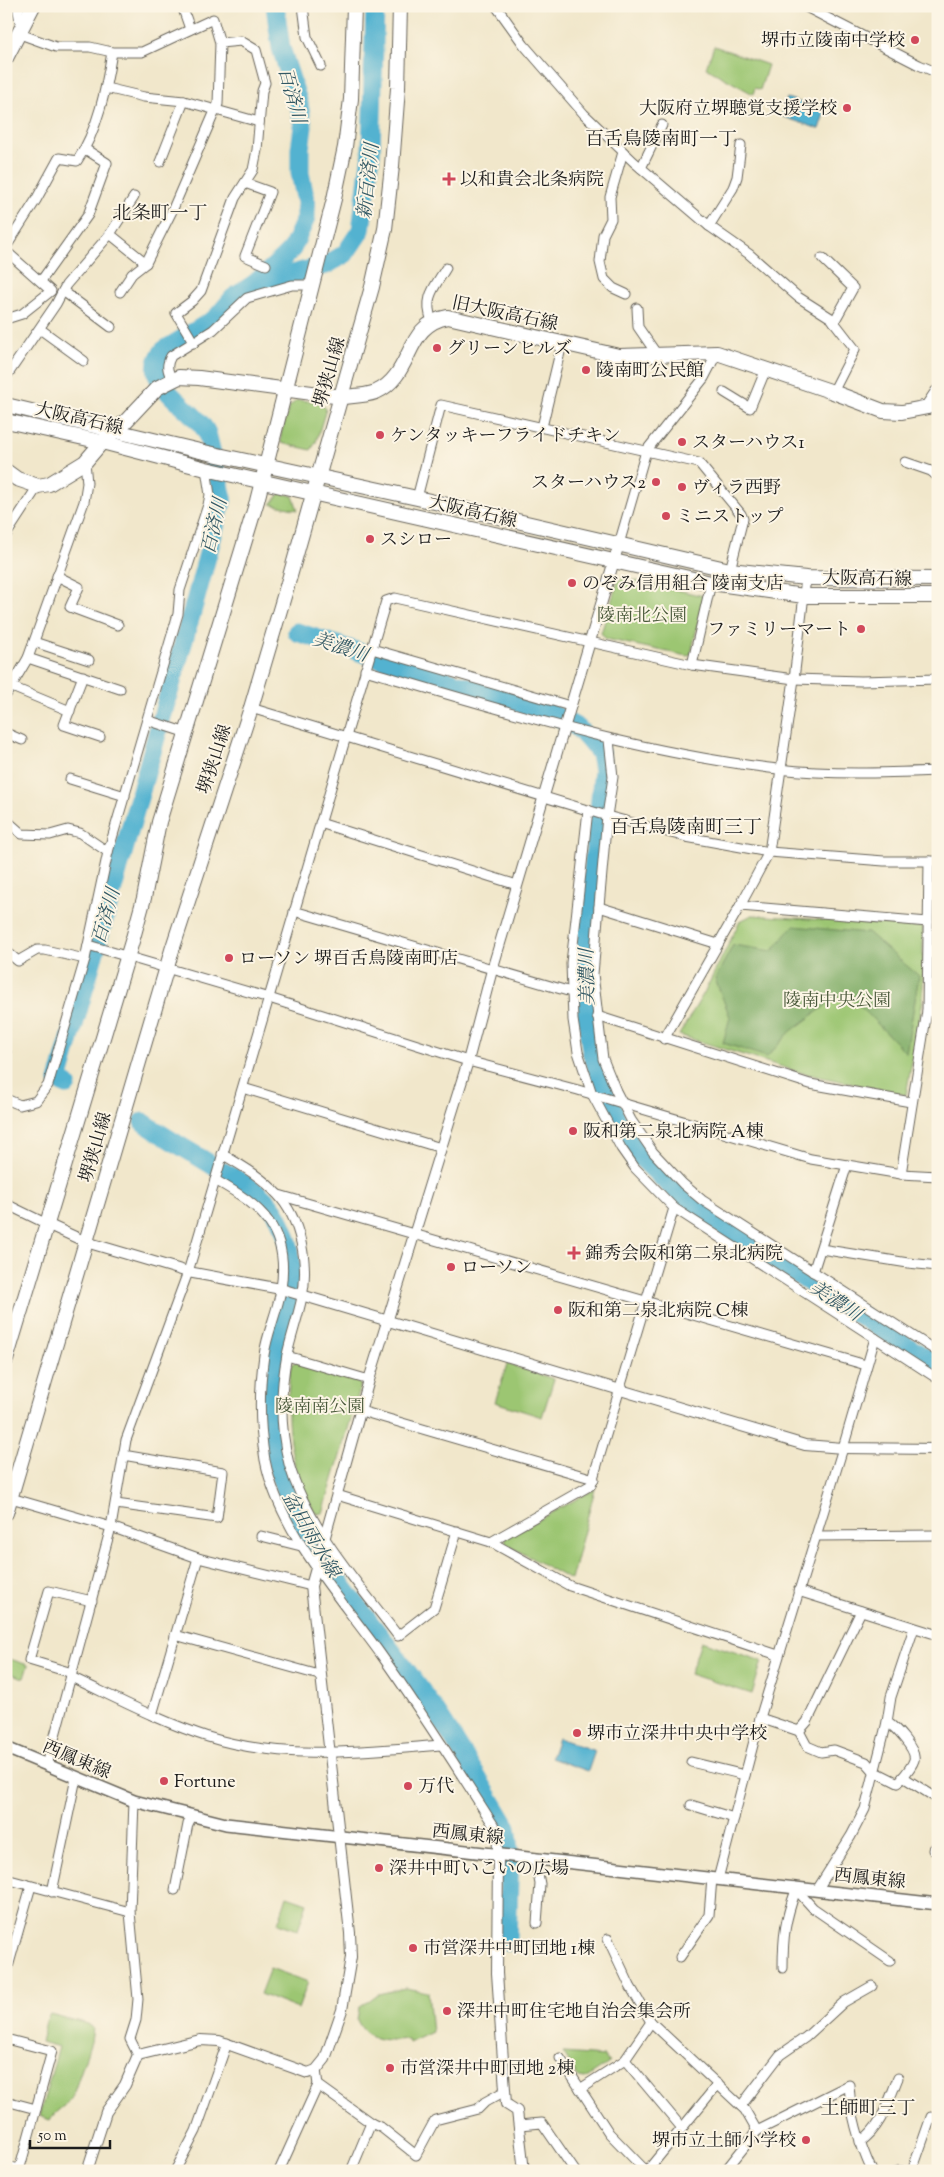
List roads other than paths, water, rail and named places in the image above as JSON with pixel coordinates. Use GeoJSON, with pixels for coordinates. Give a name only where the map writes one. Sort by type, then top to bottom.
{"type":"FeatureCollection","features":[{"type":"Feature","properties":{"kind":"main road"},"geometry":{"type":"LineString","coordinates":[[6,58],[16,35],[33,6]]}},
{"type":"Feature","properties":{"kind":"main road","name":"堺狭山線"},"geometry":{"type":"LineString","coordinates":[[6,1360],[127,958],[144,898],[159,822],[262,482],[286,390],[345,147],[353,77],[354,6]]}},
{"type":"Feature","properties":{"kind":"main road","name":"堺狭山線"},"geometry":{"type":"LineString","coordinates":[[6,1513],[8,1498],[86,1242],[166,968],[250,708],[314,493],[342,397],[386,229],[398,88],[400,6]]}},
{"type":"Feature","properties":{"kind":"main road","name":"旧大阪高石線"},"geometry":{"type":"LineString","coordinates":[[38,486],[48,484],[85,462],[102,442],[116,431],[157,388],[178,377],[199,378],[342,397],[365,395],[377,392],[390,382],[405,362],[422,329],[432,321],[448,317],[620,356],[717,353],[883,411],[902,412],[928,407],[938,392]]}},
{"type":"Feature","properties":{"kind":"main road","name":"大阪高石線"},"geometry":{"type":"LineString","coordinates":[[6,405],[204,452],[266,464],[730,570],[806,578],[938,579]]}},
{"type":"Feature","properties":{"kind":"main road","name":"大阪高石線"},"geometry":{"type":"LineString","coordinates":[[6,421],[102,442],[206,470],[711,584],[804,596],[938,596]]}},
{"type":"Feature","properties":{"kind":"main road"},"geometry":{"type":"LineString","coordinates":[[6,471],[17,479],[38,486]]}},
{"type":"Feature","properties":{"kind":"main road","name":"西鳳東線"},"geometry":{"type":"LineString","coordinates":[[6,1748],[134,1801],[226,1824],[938,1904]]}},
{"type":"Feature","properties":{"kind":"street"},"geometry":{"type":"LineString","coordinates":[[20,6],[16,35],[56,47],[90,47],[112,52],[142,52],[213,19],[220,43],[218,104],[172,211],[146,263],[132,274],[120,292]]}},
{"type":"Feature","properties":{"kind":"street"},"geometry":{"type":"LineString","coordinates":[[182,6],[190,29]]}},
{"type":"Feature","properties":{"kind":"street"},"geometry":{"type":"LineString","coordinates":[[303,6],[307,37],[321,66]]}},
{"type":"Feature","properties":{"kind":"street"},"geometry":{"type":"LineString","coordinates":[[496,6],[524,45],[578,108],[623,152],[709,226],[749,254],[798,297],[831,318],[855,348],[833,392]]}},
{"type":"Feature","properties":{"kind":"street"},"geometry":{"type":"LineString","coordinates":[[804,6],[919,66],[938,73]]}},
{"type":"Feature","properties":{"kind":"street"},"geometry":{"type":"LineString","coordinates":[[194,344],[176,313],[192,301],[201,291],[235,198],[253,170],[257,150],[262,91],[265,82],[256,50],[241,41],[220,43]]}},
{"type":"Feature","properties":{"kind":"street"},"geometry":{"type":"LineString","coordinates":[[6,318],[22,314],[51,291],[6,249],[59,158],[76,161],[85,149],[106,88],[112,52]]}},
{"type":"Feature","properties":{"kind":"street"},"geometry":{"type":"LineString","coordinates":[[106,88],[144,97],[184,101],[259,122]]}},
{"type":"Feature","properties":{"kind":"street"},"geometry":{"type":"LineString","coordinates":[[160,162],[184,101]]}},
{"type":"Feature","properties":{"kind":"street"},"geometry":{"type":"LineString","coordinates":[[641,168],[662,125]]}},
{"type":"Feature","properties":{"kind":"street"},"geometry":{"type":"LineString","coordinates":[[709,226],[733,188],[737,177],[740,145]]}},
{"type":"Feature","properties":{"kind":"street"},"geometry":{"type":"LineString","coordinates":[[41,281],[88,215],[107,163],[85,149]]}},
{"type":"Feature","properties":{"kind":"street"},"geometry":{"type":"LineString","coordinates":[[623,152],[610,196],[611,219],[604,235],[600,262],[604,279],[613,288],[626,294]]}},
{"type":"Feature","properties":{"kind":"street"},"geometry":{"type":"LineString","coordinates":[[245,183],[270,192],[245,256],[266,265]]}},
{"type":"Feature","properties":{"kind":"street"},"geometry":{"type":"LineString","coordinates":[[6,377],[40,328],[63,290],[110,234],[134,197]]}},
{"type":"Feature","properties":{"kind":"street"},"geometry":{"type":"LineString","coordinates":[[110,234],[146,263]]}},
{"type":"Feature","properties":{"kind":"street"},"geometry":{"type":"LineString","coordinates":[[822,258],[853,288],[834,322]]}},
{"type":"Feature","properties":{"kind":"street"},"geometry":{"type":"LineString","coordinates":[[432,321],[428,298],[446,268]]}},
{"type":"Feature","properties":{"kind":"street"},"geometry":{"type":"LineString","coordinates":[[171,380],[167,362],[170,356],[194,344],[213,330],[247,298],[312,281]]}},
{"type":"Feature","properties":{"kind":"street"},"geometry":{"type":"LineString","coordinates":[[63,290],[111,327]]}},
{"type":"Feature","properties":{"kind":"street"},"geometry":{"type":"LineString","coordinates":[[637,308],[638,327],[658,356]]}},
{"type":"Feature","properties":{"kind":"street"},"geometry":{"type":"LineString","coordinates":[[40,328],[84,362]]}},
{"type":"Feature","properties":{"kind":"street"},"geometry":{"type":"LineString","coordinates":[[542,427],[562,344]]}},
{"type":"Feature","properties":{"kind":"street"},"geometry":{"type":"LineString","coordinates":[[138,2054],[200,2040],[219,2040],[308,2073],[316,2070],[325,2059],[342,2010],[351,1957],[340,1838],[328,1754],[311,1586],[369,1380],[468,1061],[492,970],[646,451],[704,378],[717,353]]}},
{"type":"Feature","properties":{"kind":"street"},"geometry":{"type":"LineString","coordinates":[[724,392],[750,408],[766,369]]}},
{"type":"Feature","properties":{"kind":"street"},"geometry":{"type":"LineString","coordinates":[[417,498],[441,404],[699,463],[741,514],[743,519],[730,570]]}},
{"type":"Feature","properties":{"kind":"street"},"geometry":{"type":"LineString","coordinates":[[6,696],[28,658],[84,502],[87,483],[85,462]]}},
{"type":"Feature","properties":{"kind":"street"},"geometry":{"type":"LineString","coordinates":[[905,462],[931,470],[938,478]]}},
{"type":"Feature","properties":{"kind":"street"},"geometry":{"type":"LineString","coordinates":[[6,1099],[20,1105],[36,1101],[48,1084],[85,959],[91,946],[108,852],[149,721],[178,614],[180,590],[208,505],[210,495],[206,470]]}},
{"type":"Feature","properties":{"kind":"street"},"geometry":{"type":"LineString","coordinates":[[6,535],[38,486]]}},
{"type":"Feature","properties":{"kind":"street"},"geometry":{"type":"LineString","coordinates":[[57,576],[79,587],[70,607],[118,625]]}},
{"type":"Feature","properties":{"kind":"street"},"geometry":{"type":"LineString","coordinates":[[664,1039],[740,906],[768,852],[794,679],[806,578]]}},
{"type":"Feature","properties":{"kind":"street"},"geometry":{"type":"LineString","coordinates":[[692,665],[711,584]]}},
{"type":"Feature","properties":{"kind":"street"},"geometry":{"type":"LineString","coordinates":[[46,1765],[111,1527],[126,1440],[188,1272],[386,601],[396,598],[692,665],[794,679],[861,681],[938,679]]}},
{"type":"Feature","properties":{"kind":"street"},"geometry":{"type":"LineString","coordinates":[[34,642],[89,660]]}},
{"type":"Feature","properties":{"kind":"street"},"geometry":{"type":"LineString","coordinates":[[371,650],[570,706]]}},
{"type":"Feature","properties":{"kind":"street"},"geometry":{"type":"LineString","coordinates":[[28,658],[120,689]]}},
{"type":"Feature","properties":{"kind":"street"},"geometry":{"type":"LineString","coordinates":[[366,668],[564,728],[608,740],[687,757],[780,770],[878,773],[938,771]]}},
{"type":"Feature","properties":{"kind":"street"},"geometry":{"type":"LineString","coordinates":[[83,676],[64,725],[100,737]]}},
{"type":"Feature","properties":{"kind":"street"},"geometry":{"type":"LineString","coordinates":[[12,687],[70,711]]}},
{"type":"Feature","properties":{"kind":"street"},"geometry":{"type":"LineString","coordinates":[[250,708],[607,816],[686,837],[768,852],[884,861],[934,861],[928,922],[927,1011],[901,1174]]}},
{"type":"Feature","properties":{"kind":"street"},"geometry":{"type":"LineString","coordinates":[[149,721],[187,733]]}},
{"type":"Feature","properties":{"kind":"street"},"geometry":{"type":"LineString","coordinates":[[6,733],[22,740]]}},
{"type":"Feature","properties":{"kind":"street"},"geometry":{"type":"LineString","coordinates":[[608,740],[613,777],[607,816],[593,974],[603,1059],[619,1102],[653,1152],[683,1184],[716,1210],[938,1352]]}},
{"type":"Feature","properties":{"kind":"street"},"geometry":{"type":"LineString","coordinates":[[70,779],[125,796]]}},
{"type":"Feature","properties":{"kind":"street"},"geometry":{"type":"LineString","coordinates":[[588,810],[571,963],[573,1020],[578,1052],[621,1148],[635,1168],[674,1208],[938,1379]]}},
{"type":"Feature","properties":{"kind":"street"},"geometry":{"type":"LineString","coordinates":[[6,820],[22,834],[50,835],[68,830],[80,833],[108,852]]}},
{"type":"Feature","properties":{"kind":"street"},"geometry":{"type":"LineString","coordinates":[[320,823],[517,885]]}},
{"type":"Feature","properties":{"kind":"street"},"geometry":{"type":"LineString","coordinates":[[740,906],[928,922]]}},
{"type":"Feature","properties":{"kind":"street"},"geometry":{"type":"LineString","coordinates":[[599,907],[718,944]]}},
{"type":"Feature","properties":{"kind":"street"},"geometry":{"type":"LineString","coordinates":[[294,911],[571,992]]}},
{"type":"Feature","properties":{"kind":"street"},"geometry":{"type":"LineString","coordinates":[[91,946],[269,998],[468,1061],[619,1102],[811,1159],[901,1174],[938,1176]]}},
{"type":"Feature","properties":{"kind":"street"},"geometry":{"type":"LineString","coordinates":[[6,950],[18,961],[37,950],[85,959]]}},
{"type":"Feature","properties":{"kind":"street"},"geometry":{"type":"LineString","coordinates":[[927,1011],[938,1012]]}},
{"type":"Feature","properties":{"kind":"street"},"geometry":{"type":"LineString","coordinates":[[597,1016],[664,1039],[810,1084],[911,1102]]}},
{"type":"Feature","properties":{"kind":"street"},"geometry":{"type":"LineString","coordinates":[[243,1088],[441,1148]]}},
{"type":"Feature","properties":{"kind":"street"},"geometry":{"type":"LineString","coordinates":[[222,1156],[255,1174],[279,1195],[294,1221],[301,1245],[305,1273],[287,1356],[282,1401],[282,1418],[290,1464],[300,1492],[324,1540],[398,1636],[434,1608],[457,1531]]}},
{"type":"Feature","properties":{"kind":"street"},"geometry":{"type":"LineString","coordinates":[[813,1272],[847,1165]]}},
{"type":"Feature","properties":{"kind":"street"},"geometry":{"type":"LineString","coordinates":[[216,1178],[242,1194],[264,1214],[280,1245],[283,1260],[284,1290],[264,1353],[259,1416],[266,1461],[288,1523],[302,1546],[317,1563],[442,1745],[496,1829],[500,1855],[496,1973],[506,2104],[517,2111],[524,2171]]}},
{"type":"Feature","properties":{"kind":"street"},"geometry":{"type":"LineString","coordinates":[[279,1195],[866,1365]]}},
{"type":"Feature","properties":{"kind":"street"},"geometry":{"type":"LineString","coordinates":[[6,1204],[86,1242],[188,1272],[284,1290],[805,1445],[844,1448],[938,1449]]}},
{"type":"Feature","properties":{"kind":"street"},"geometry":{"type":"LineString","coordinates":[[491,1542],[591,1485],[618,1389],[674,1208]]}},
{"type":"Feature","properties":{"kind":"street"},"geometry":{"type":"LineString","coordinates":[[821,1249],[938,1266]]}},
{"type":"Feature","properties":{"kind":"street"},"geometry":{"type":"LineString","coordinates":[[680,1957],[710,1915],[715,1878],[734,1818],[778,1655],[844,1448],[875,1338]]}},
{"type":"Feature","properties":{"kind":"street"},"geometry":{"type":"LineString","coordinates":[[287,1356],[369,1380]]}},
{"type":"Feature","properties":{"kind":"street"},"geometry":{"type":"LineString","coordinates":[[361,1411],[594,1479]]}},
{"type":"Feature","properties":{"kind":"street"},"geometry":{"type":"LineString","coordinates":[[116,1504],[216,1518],[223,1472],[123,1455]]}},
{"type":"Feature","properties":{"kind":"street"},"geometry":{"type":"LineString","coordinates":[[336,1495],[491,1542],[570,1586],[778,1655]]}},
{"type":"Feature","properties":{"kind":"street"},"geometry":{"type":"LineString","coordinates":[[8,1498],[111,1527],[198,1558],[311,1586]]}},
{"type":"Feature","properties":{"kind":"street"},"geometry":{"type":"LineString","coordinates":[[816,1536],[938,1535]]}},
{"type":"Feature","properties":{"kind":"street"},"geometry":{"type":"LineString","coordinates":[[261,1536],[302,1546]]}},
{"type":"Feature","properties":{"kind":"street"},"geometry":{"type":"LineString","coordinates":[[152,1715],[198,1558]]}},
{"type":"Feature","properties":{"kind":"street"},"geometry":{"type":"LineString","coordinates":[[92,1601],[49,1591],[29,1660],[72,1675],[152,1715],[208,1737],[265,1749],[328,1754],[442,1745]]}},
{"type":"Feature","properties":{"kind":"street"},"geometry":{"type":"LineString","coordinates":[[798,1591],[938,1635]]}},
{"type":"Feature","properties":{"kind":"street"},"geometry":{"type":"LineString","coordinates":[[799,1731],[807,1722],[861,1611]]}},
{"type":"Feature","properties":{"kind":"street"},"geometry":{"type":"LineString","coordinates":[[817,1890],[851,1836],[865,1809],[887,1722],[891,1697],[914,1628]]}},
{"type":"Feature","properties":{"kind":"street"},"geometry":{"type":"LineString","coordinates":[[175,1635],[319,1675]]}},
{"type":"Feature","properties":{"kind":"street"},"geometry":{"type":"LineString","coordinates":[[760,1718],[799,1731],[807,1746],[821,1752],[834,1750],[866,1762],[874,1771],[898,1782],[914,1760],[914,1752],[893,1726],[887,1722]]}},
{"type":"Feature","properties":{"kind":"street"},"geometry":{"type":"LineString","coordinates":[[691,1762],[745,1774]]}},
{"type":"Feature","properties":{"kind":"street"},"geometry":{"type":"LineString","coordinates":[[903,1777],[938,1799]]}},
{"type":"Feature","properties":{"kind":"street"},"geometry":{"type":"LineString","coordinates":[[52,1892],[76,1778]]}},
{"type":"Feature","properties":{"kind":"street"},"geometry":{"type":"LineString","coordinates":[[134,1801],[130,1912],[138,1999],[136,2020],[130,2039],[138,2054]]}},
{"type":"Feature","properties":{"kind":"street"},"geometry":{"type":"LineString","coordinates":[[690,1805],[734,1818]]}},
{"type":"Feature","properties":{"kind":"street"},"geometry":{"type":"LineString","coordinates":[[175,1890],[188,1824],[192,1816]]}},
{"type":"Feature","properties":{"kind":"street"},"geometry":{"type":"LineString","coordinates":[[535,1858],[540,1884],[537,1923]]}},
{"type":"Feature","properties":{"kind":"street"},"geometry":{"type":"LineString","coordinates":[[6,1879],[130,1912]]}},
{"type":"Feature","properties":{"kind":"street"},"geometry":{"type":"LineString","coordinates":[[6,1974],[31,1886]]}},
{"type":"Feature","properties":{"kind":"street"},"geometry":{"type":"LineString","coordinates":[[783,1968],[783,1936],[787,1914],[795,1889],[813,1908],[890,1961]]}},
{"type":"Feature","properties":{"kind":"street"},"geometry":{"type":"LineString","coordinates":[[608,1939],[630,1986],[652,2022],[741,2106],[757,2131]]}},
{"type":"Feature","properties":{"kind":"street"},"geometry":{"type":"LineString","coordinates":[[741,2106],[780,2055],[806,2037],[844,2002],[872,1986]]}},
{"type":"Feature","properties":{"kind":"street"},"geometry":{"type":"LineString","coordinates":[[580,2089],[625,2060],[652,2022]]}},
{"type":"Feature","properties":{"kind":"street"},"geometry":{"type":"LineString","coordinates":[[6,2039],[52,2051],[19,2170],[6,2166]]}},
{"type":"Feature","properties":{"kind":"street"},"geometry":{"type":"LineString","coordinates":[[174,2171],[196,2131],[227,2043]]}},
{"type":"Feature","properties":{"kind":"street"},"geometry":{"type":"LineString","coordinates":[[87,2171],[106,2112],[125,2085],[138,2054]]}},
{"type":"Feature","properties":{"kind":"street"},"geometry":{"type":"LineString","coordinates":[[560,2058],[608,2133],[646,2171],[718,2084]]}},
{"type":"Feature","properties":{"kind":"street"},"geometry":{"type":"LineString","coordinates":[[625,2060],[682,2128]]}},
{"type":"Feature","properties":{"kind":"street"},"geometry":{"type":"LineString","coordinates":[[280,2171],[318,2085],[316,2070]]}},
{"type":"Feature","properties":{"kind":"street"},"geometry":{"type":"LineString","coordinates":[[860,2142],[871,2134],[878,2125],[898,2078]]}},
{"type":"Feature","properties":{"kind":"street"},"geometry":{"type":"LineString","coordinates":[[318,2085],[371,2123],[382,2128],[416,2155],[435,2120],[478,2109],[485,2102],[505,2091]]}},
{"type":"Feature","properties":{"kind":"street"},"geometry":{"type":"LineString","coordinates":[[725,2171],[757,2131],[849,2085],[850,2104],[860,2142],[872,2171]]}},
{"type":"Feature","properties":{"kind":"street"},"geometry":{"type":"LineString","coordinates":[[6,2101],[36,2109]]}},
{"type":"Feature","properties":{"kind":"street"},"geometry":{"type":"LineString","coordinates":[[912,2171],[931,2117],[938,2119]]}},
{"type":"Feature","properties":{"kind":"street"},"geometry":{"type":"LineString","coordinates":[[351,2171],[371,2123]]}},
{"type":"Feature","properties":{"kind":"street"},"geometry":{"type":"LineString","coordinates":[[519,2125],[542,2123],[575,2171]]}},
{"type":"Feature","properties":{"kind":"street"},"geometry":{"type":"LineString","coordinates":[[897,2171],[902,2171]]}},
{"type":"Feature","properties":{"kind":"water"},"geometry":{"type":"Polygon","coordinates":[[[787,98],[825,111],[819,129],[781,116],[787,98]]]}},
{"type":"Feature","properties":{"kind":"water"},"geometry":{"type":"Polygon","coordinates":[[[558,1738],[595,1751],[588,1771],[551,1758],[558,1738]]]}},
{"type":"Feature","properties":{"kind":"waterway","name":"百済川"},"geometry":{"type":"LineString","coordinates":[[67,1085],[58,1081],[223,498],[207,433],[191,413],[162,384],[157,374],[157,362],[164,350],[216,318],[233,298],[254,284],[283,258],[292,249],[306,218],[306,202],[300,173],[300,149],[303,127],[299,104],[281,48],[275,6]]}},
{"type":"Feature","properties":{"kind":"waterway","name":"新百済川"},"geometry":{"type":"LineString","coordinates":[[258,283],[326,265],[345,254],[361,230],[371,154],[375,6]]}},
{"type":"Feature","properties":{"kind":"waterway","name":"美濃川"},"geometry":{"type":"LineString","coordinates":[[297,632],[553,714],[578,728],[600,753],[603,770],[586,939],[584,995],[591,1051],[601,1082],[620,1126],[640,1157],[690,1205],[938,1366]]}},
{"type":"Feature","properties":{"kind":"waterway","name":"盆田雨水線"},"geometry":{"type":"LineString","coordinates":[[143,1122],[252,1189],[271,1206],[285,1232],[292,1266],[289,1297],[277,1344],[272,1376],[271,1428],[276,1463],[286,1492],[317,1549],[433,1707],[507,1827],[510,1850],[507,1942]]}},
{"type":"Feature","properties":{"kind":"place","name":"堺市立陵南中学校"},"geometry":{"type":"Point","coordinates":[915,40]}},
{"type":"Feature","properties":{"kind":"place","name":"大阪府立堺聴覚支援学校"},"geometry":{"type":"Point","coordinates":[847,108]}},
{"type":"Feature","properties":{"kind":"place","name":"以和貴会北条病院"},"geometry":{"type":"Point","coordinates":[449,179]}},
{"type":"Feature","properties":{"kind":"place","name":"グリーンヒルズ"},"geometry":{"type":"Point","coordinates":[437,348]}},
{"type":"Feature","properties":{"kind":"place","name":"陵南町公民館"},"geometry":{"type":"Point","coordinates":[586,370]}},
{"type":"Feature","properties":{"kind":"place","name":"ケンタッキーフライドチキン"},"geometry":{"type":"Point","coordinates":[380,435]}},
{"type":"Feature","properties":{"kind":"place","name":"スターハウス1"},"geometry":{"type":"Point","coordinates":[682,442]}},
{"type":"Feature","properties":{"kind":"place","name":"スターハウス2"},"geometry":{"type":"Point","coordinates":[656,482]}},
{"type":"Feature","properties":{"kind":"place","name":"ヴィラ西野"},"geometry":{"type":"Point","coordinates":[682,487]}},
{"type":"Feature","properties":{"kind":"place","name":"ミニストップ"},"geometry":{"type":"Point","coordinates":[666,516]}},
{"type":"Feature","properties":{"kind":"place","name":"スシロー"},"geometry":{"type":"Point","coordinates":[370,539]}},
{"type":"Feature","properties":{"kind":"place","name":"のぞみ信用組合 陵南支店"},"geometry":{"type":"Point","coordinates":[572,583]}},
{"type":"Feature","properties":{"kind":"place","name":"ファミリーマート"},"geometry":{"type":"Point","coordinates":[861,629]}},
{"type":"Feature","properties":{"kind":"place","name":"ローソン 堺百舌鳥陵南町店"},"geometry":{"type":"Point","coordinates":[229,958]}},
{"type":"Feature","properties":{"kind":"place","name":"阪和第二泉北病院 A棟"},"geometry":{"type":"Point","coordinates":[573,1131]}},
{"type":"Feature","properties":{"kind":"place","name":"錦秀会阪和第二泉北病院"},"geometry":{"type":"Point","coordinates":[574,1253]}},
{"type":"Feature","properties":{"kind":"place","name":"ローソン"},"geometry":{"type":"Point","coordinates":[451,1267]}},
{"type":"Feature","properties":{"kind":"place","name":"阪和第二泉北病院 C棟"},"geometry":{"type":"Point","coordinates":[558,1310]}},
{"type":"Feature","properties":{"kind":"place","name":"堺市立深井中央中学校"},"geometry":{"type":"Point","coordinates":[577,1733]}},
{"type":"Feature","properties":{"kind":"place","name":"Fortune"},"geometry":{"type":"Point","coordinates":[164,1781]}},
{"type":"Feature","properties":{"kind":"place","name":"万代"},"geometry":{"type":"Point","coordinates":[408,1786]}},
{"type":"Feature","properties":{"kind":"place","name":"深井中町いこいの広場"},"geometry":{"type":"Point","coordinates":[379,1868]}},
{"type":"Feature","properties":{"kind":"place","name":"市営深井中町団地 1棟"},"geometry":{"type":"Point","coordinates":[413,1948]}},
{"type":"Feature","properties":{"kind":"place","name":"深井中町住宅地自治会集会所"},"geometry":{"type":"Point","coordinates":[447,2011]}},
{"type":"Feature","properties":{"kind":"place","name":"市営深井中町団地 2棟"},"geometry":{"type":"Point","coordinates":[390,2068]}},
{"type":"Feature","properties":{"kind":"place","name":"堺市立土師小学校"},"geometry":{"type":"Point","coordinates":[806,2140]}},
{"type":"Feature","properties":{"kind":"district","name":"百舌鳥陵南町一丁"},"geometry":{"type":"Point","coordinates":[661,138]}},
{"type":"Feature","properties":{"kind":"district","name":"北条町一丁"},"geometry":{"type":"Point","coordinates":[160,212]}},
{"type":"Feature","properties":{"kind":"district","name":"百舌鳥陵南町三丁"},"geometry":{"type":"Point","coordinates":[686,826]}},
{"type":"Feature","properties":{"kind":"district","name":"土師町三丁"},"geometry":{"type":"Point","coordinates":[868,2107]}},
{"type":"Feature","properties":{"kind":"park label","name":"陵南北公園"},"geometry":{"type":"Point","coordinates":[642,615]}},
{"type":"Feature","properties":{"kind":"park label","name":"陵南中央公園"},"geometry":{"type":"Point","coordinates":[837,1000]}},
{"type":"Feature","properties":{"kind":"park label","name":"陵南南公園"},"geometry":{"type":"Point","coordinates":[320,1406]}}]}
